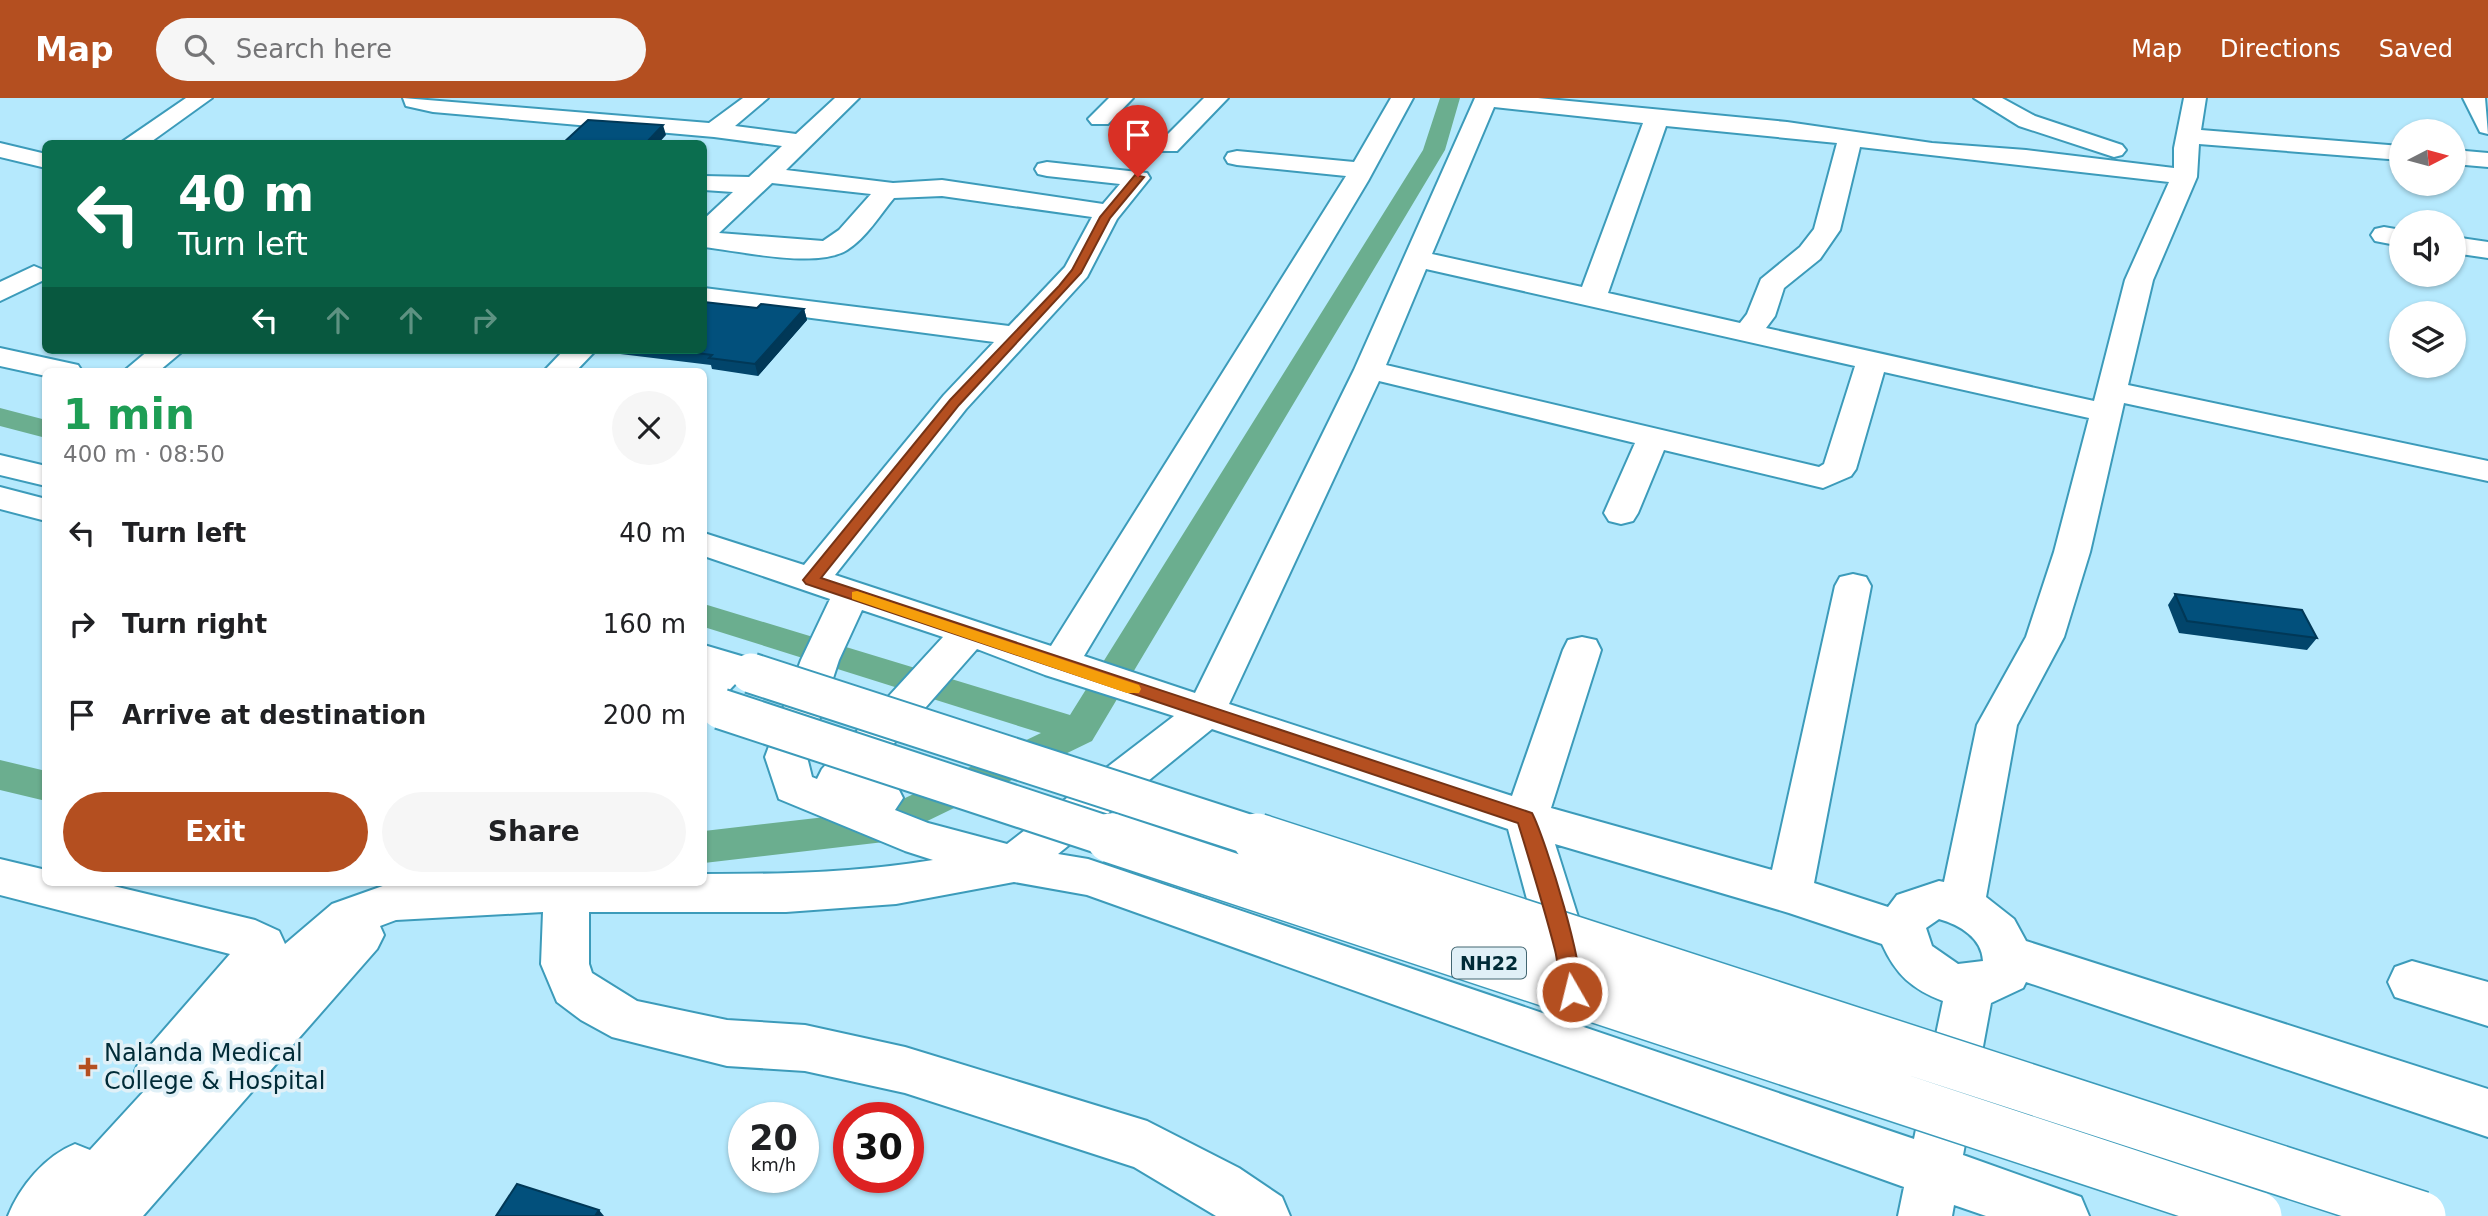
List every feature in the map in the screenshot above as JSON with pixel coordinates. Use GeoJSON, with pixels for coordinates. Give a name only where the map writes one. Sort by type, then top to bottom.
{"type":"FeatureCollection","features":[{"type":"Feature","properties":{"kind":"main road"},"geometry":{"type":"LineString","coordinates":[[137,140],[201,98]]}},
{"type":"Feature","properties":{"kind":"main road"},"geometry":{"type":"LineString","coordinates":[[414,98],[414,101],[433,105],[714,130],[830,158]]}},
{"type":"Feature","properties":{"kind":"main road"},"geometry":{"type":"LineString","coordinates":[[536,114],[557,98]]}},
{"type":"Feature","properties":{"kind":"main road"},"geometry":{"type":"LineString","coordinates":[[714,130],[757,98]]}},
{"type":"Feature","properties":{"kind":"main road"},"geometry":{"type":"LineString","coordinates":[[707,230],[848,98]]}},
{"type":"Feature","properties":{"kind":"main road"},"geometry":{"type":"LineString","coordinates":[[1100,119],[1122,98]]}},
{"type":"Feature","properties":{"kind":"main road"},"geometry":{"type":"LineString","coordinates":[[1169,146],[1217,98]]}},
{"type":"Feature","properties":{"kind":"main road"},"geometry":{"type":"LineString","coordinates":[[1069,668],[1402,98]]}},
{"type":"Feature","properties":{"kind":"main road"},"geometry":{"type":"LineString","coordinates":[[1698,122],[1705,98]]}},
{"type":"Feature","properties":{"kind":"main road"},"geometry":{"type":"LineString","coordinates":[[1985,98],[2027,121],[2186,175]]}},
{"type":"Feature","properties":{"kind":"main road"},"geometry":{"type":"LineString","coordinates":[[1962,905],[1997,724],[2045,637],[2072,552],[2139,280],[2186,175],[2186,148],[2195,98]]}},
{"type":"Feature","properties":{"kind":"main road"},"geometry":{"type":"LineString","coordinates":[[2474,98],[2488,127]]}},
{"type":"Feature","properties":{"kind":"main road"},"geometry":{"type":"LineString","coordinates":[[68,1216],[211,1052],[293,965],[348,918],[394,901],[504,893],[786,893],[896,885],[1023,857],[1187,707],[1369,370],[1486,99],[2186,175]]}},
{"type":"Feature","properties":{"kind":"main road"},"geometry":{"type":"LineString","coordinates":[[1592,298],[1657,118]]}},
{"type":"Feature","properties":{"kind":"main road"},"geometry":{"type":"LineString","coordinates":[[2190,136],[2389,152]]}},
{"type":"Feature","properties":{"kind":"main road"},"geometry":{"type":"LineString","coordinates":[[1746,333],[1761,316],[1771,285],[1810,253],[1827,230],[1850,138]]}},
{"type":"Feature","properties":{"kind":"main road"},"geometry":{"type":"LineString","coordinates":[[0,150],[42,160]]}},
{"type":"Feature","properties":{"kind":"main road"},"geometry":{"type":"LineString","coordinates":[[1237,158],[1362,170]]}},
{"type":"Feature","properties":{"kind":"main road"},"geometry":{"type":"LineString","coordinates":[[2466,158],[2488,160]]}},
{"type":"Feature","properties":{"kind":"main road"},"geometry":{"type":"LineString","coordinates":[[909,166],[936,169]]}},
{"type":"Feature","properties":{"kind":"main road"},"geometry":{"type":"LineString","coordinates":[[811,580],[954,402],[1077,271],[1108,212],[1138,177],[1047,169]]}},
{"type":"Feature","properties":{"kind":"main road"},"geometry":{"type":"LineString","coordinates":[[707,183],[762,180],[883,188],[887,191],[942,188],[1108,212]]}},
{"type":"Feature","properties":{"kind":"main road"},"geometry":{"type":"LineString","coordinates":[[707,239],[792,249],[826,249],[837,245],[848,236],[887,191]]}},
{"type":"Feature","properties":{"kind":"main road"},"geometry":{"type":"LineString","coordinates":[[2466,247],[2488,250]]}},
{"type":"Feature","properties":{"kind":"main road"},"geometry":{"type":"LineString","coordinates":[[1416,259],[1872,361],[2488,471]]}},
{"type":"Feature","properties":{"kind":"main road"},"geometry":{"type":"LineString","coordinates":[[0,293],[34,274]]}},
{"type":"Feature","properties":{"kind":"main road"},"geometry":{"type":"LineString","coordinates":[[707,296],[1015,336]]}},
{"type":"Feature","properties":{"kind":"main road"},"geometry":{"type":"LineString","coordinates":[[143,368],[163,354]]}},
{"type":"Feature","properties":{"kind":"main road"},"geometry":{"type":"LineString","coordinates":[[562,368],[577,354]]}},
{"type":"Feature","properties":{"kind":"main road"},"geometry":{"type":"LineString","coordinates":[[0,357],[53,368]]}},
{"type":"Feature","properties":{"kind":"main road"},"geometry":{"type":"LineString","coordinates":[[1369,370],[1811,478],[1834,475],[1839,469],[1872,361]]}},
{"type":"Feature","properties":{"kind":"main road"},"geometry":{"type":"LineString","coordinates":[[1621,513],[1653,439]]}},
{"type":"Feature","properties":{"kind":"main road"},"geometry":{"type":"LineString","coordinates":[[0,465],[42,475]]}},
{"type":"Feature","properties":{"kind":"main road"},"geometry":{"type":"LineString","coordinates":[[0,498],[42,509]]}},
{"type":"Feature","properties":{"kind":"main road"},"geometry":{"type":"LineString","coordinates":[[707,545],[811,580],[845,607],[968,634],[1526,818],[1789,894],[1900,931]]}},
{"type":"Feature","properties":{"kind":"main road"},"geometry":{"type":"LineString","coordinates":[[1789,894],[1853,586]]}},
{"type":"Feature","properties":{"kind":"main road"},"geometry":{"type":"LineString","coordinates":[[845,607],[820,660],[786,757],[794,787],[1088,877],[1577,1047],[1930,1194],[2062,1216]]}},
{"type":"Feature","properties":{"kind":"main road"},"geometry":{"type":"LineString","coordinates":[[881,812],[837,780],[968,634]]}},
{"type":"Feature","properties":{"kind":"main road"},"geometry":{"type":"LineString","coordinates":[[1577,1047],[1569,965],[1526,818],[1582,650]]}},
{"type":"Feature","properties":{"kind":"main road","name":"NH22"},"geometry":{"type":"LineString","coordinates":[[719,684],[2257,1216]]}},
{"type":"Feature","properties":{"kind":"main road","name":"NH22"},"geometry":{"type":"LineString","coordinates":[[719,684],[2421,1216]]}},
{"type":"Feature","properties":{"kind":"main road"},"geometry":{"type":"LineString","coordinates":[[0,877],[255,940],[262,945],[260,953],[35,1216]]}},
{"type":"Feature","properties":{"kind":"main road"},"geometry":{"type":"LineString","coordinates":[[566,894],[565,964],[574,987],[598,1005],[629,1021],[727,1044],[806,1048],[905,1070],[1147,1146],[1220,1186],[1257,1214]]}},
{"type":"Feature","properties":{"kind":"main road"},"geometry":{"type":"LineString","coordinates":[[1939,900],[1962,905],[1984,918],[2001,936],[2009,956],[2006,973],[1992,985],[1970,988],[1945,982],[1923,968],[1907,950],[1900,931],[1905,914],[1918,903],[1939,900]]}},
{"type":"Feature","properties":{"kind":"main road"},"geometry":{"type":"LineString","coordinates":[[107,1216],[337,959],[394,901]]}},
{"type":"Feature","properties":{"kind":"main road"},"geometry":{"type":"LineString","coordinates":[[2009,956],[2488,1113]]}},
{"type":"Feature","properties":{"kind":"main road"},"geometry":{"type":"LineString","coordinates":[[2412,982],[2488,1004]]}},
{"type":"Feature","properties":{"kind":"main road"},"geometry":{"type":"LineString","coordinates":[[1930,1194],[1970,988]]}},
{"type":"Feature","properties":{"kind":"building"},"geometry":{"type":"Polygon","coordinates":[[[588,120],[663,125],[649,140],[566,140],[588,120]]]}},
{"type":"Feature","properties":{"kind":"building"},"geometry":{"type":"Polygon","coordinates":[[[707,302],[757,308],[761,304],[804,309],[755,364],[709,358],[712,355],[704,354],[707,354],[707,302]]]}},
{"type":"Feature","properties":{"kind":"building"},"geometry":{"type":"Polygon","coordinates":[[[2175,594],[2302,610],[2317,638],[2187,621],[2175,594]]]}},
{"type":"Feature","properties":{"kind":"building"},"geometry":{"type":"Polygon","coordinates":[[[517,1184],[599,1210],[595,1216],[496,1216],[517,1184]]]}},
{"type":"Feature","properties":{"kind":"waterway"},"geometry":{"type":"LineString","coordinates":[[1079,731],[1434,150],[1450,98]]}},
{"type":"Feature","properties":{"kind":"waterway"},"geometry":{"type":"LineString","coordinates":[[0,417],[42,428]]}},
{"type":"Feature","properties":{"kind":"waterway"},"geometry":{"type":"LineString","coordinates":[[707,616],[1079,731]]}},
{"type":"Feature","properties":{"kind":"waterway"},"geometry":{"type":"LineString","coordinates":[[707,847],[884,826],[1079,731]]}},
{"type":"Feature","properties":{"kind":"waterway"},"geometry":{"type":"LineString","coordinates":[[0,775],[42,785]]}},
{"type":"Feature","properties":{"kind":"slow traffic"},"geometry":{"type":"LineString","coordinates":[[857,596],[1133,689]]}},
{"type":"Feature","properties":{"kind":"place","name":"Nalanda Medical College & Hospital"},"geometry":{"type":"Point","coordinates":[88,1067]}},
{"type":"Feature","properties":{"kind":"route"},"geometry":{"type":"LineString","coordinates":[[1138,177],[1105,217],[1086,256],[1063,289],[1035,315],[954,402],[811,580],[1526,818],[1569,965],[1572,992]]}}]}
